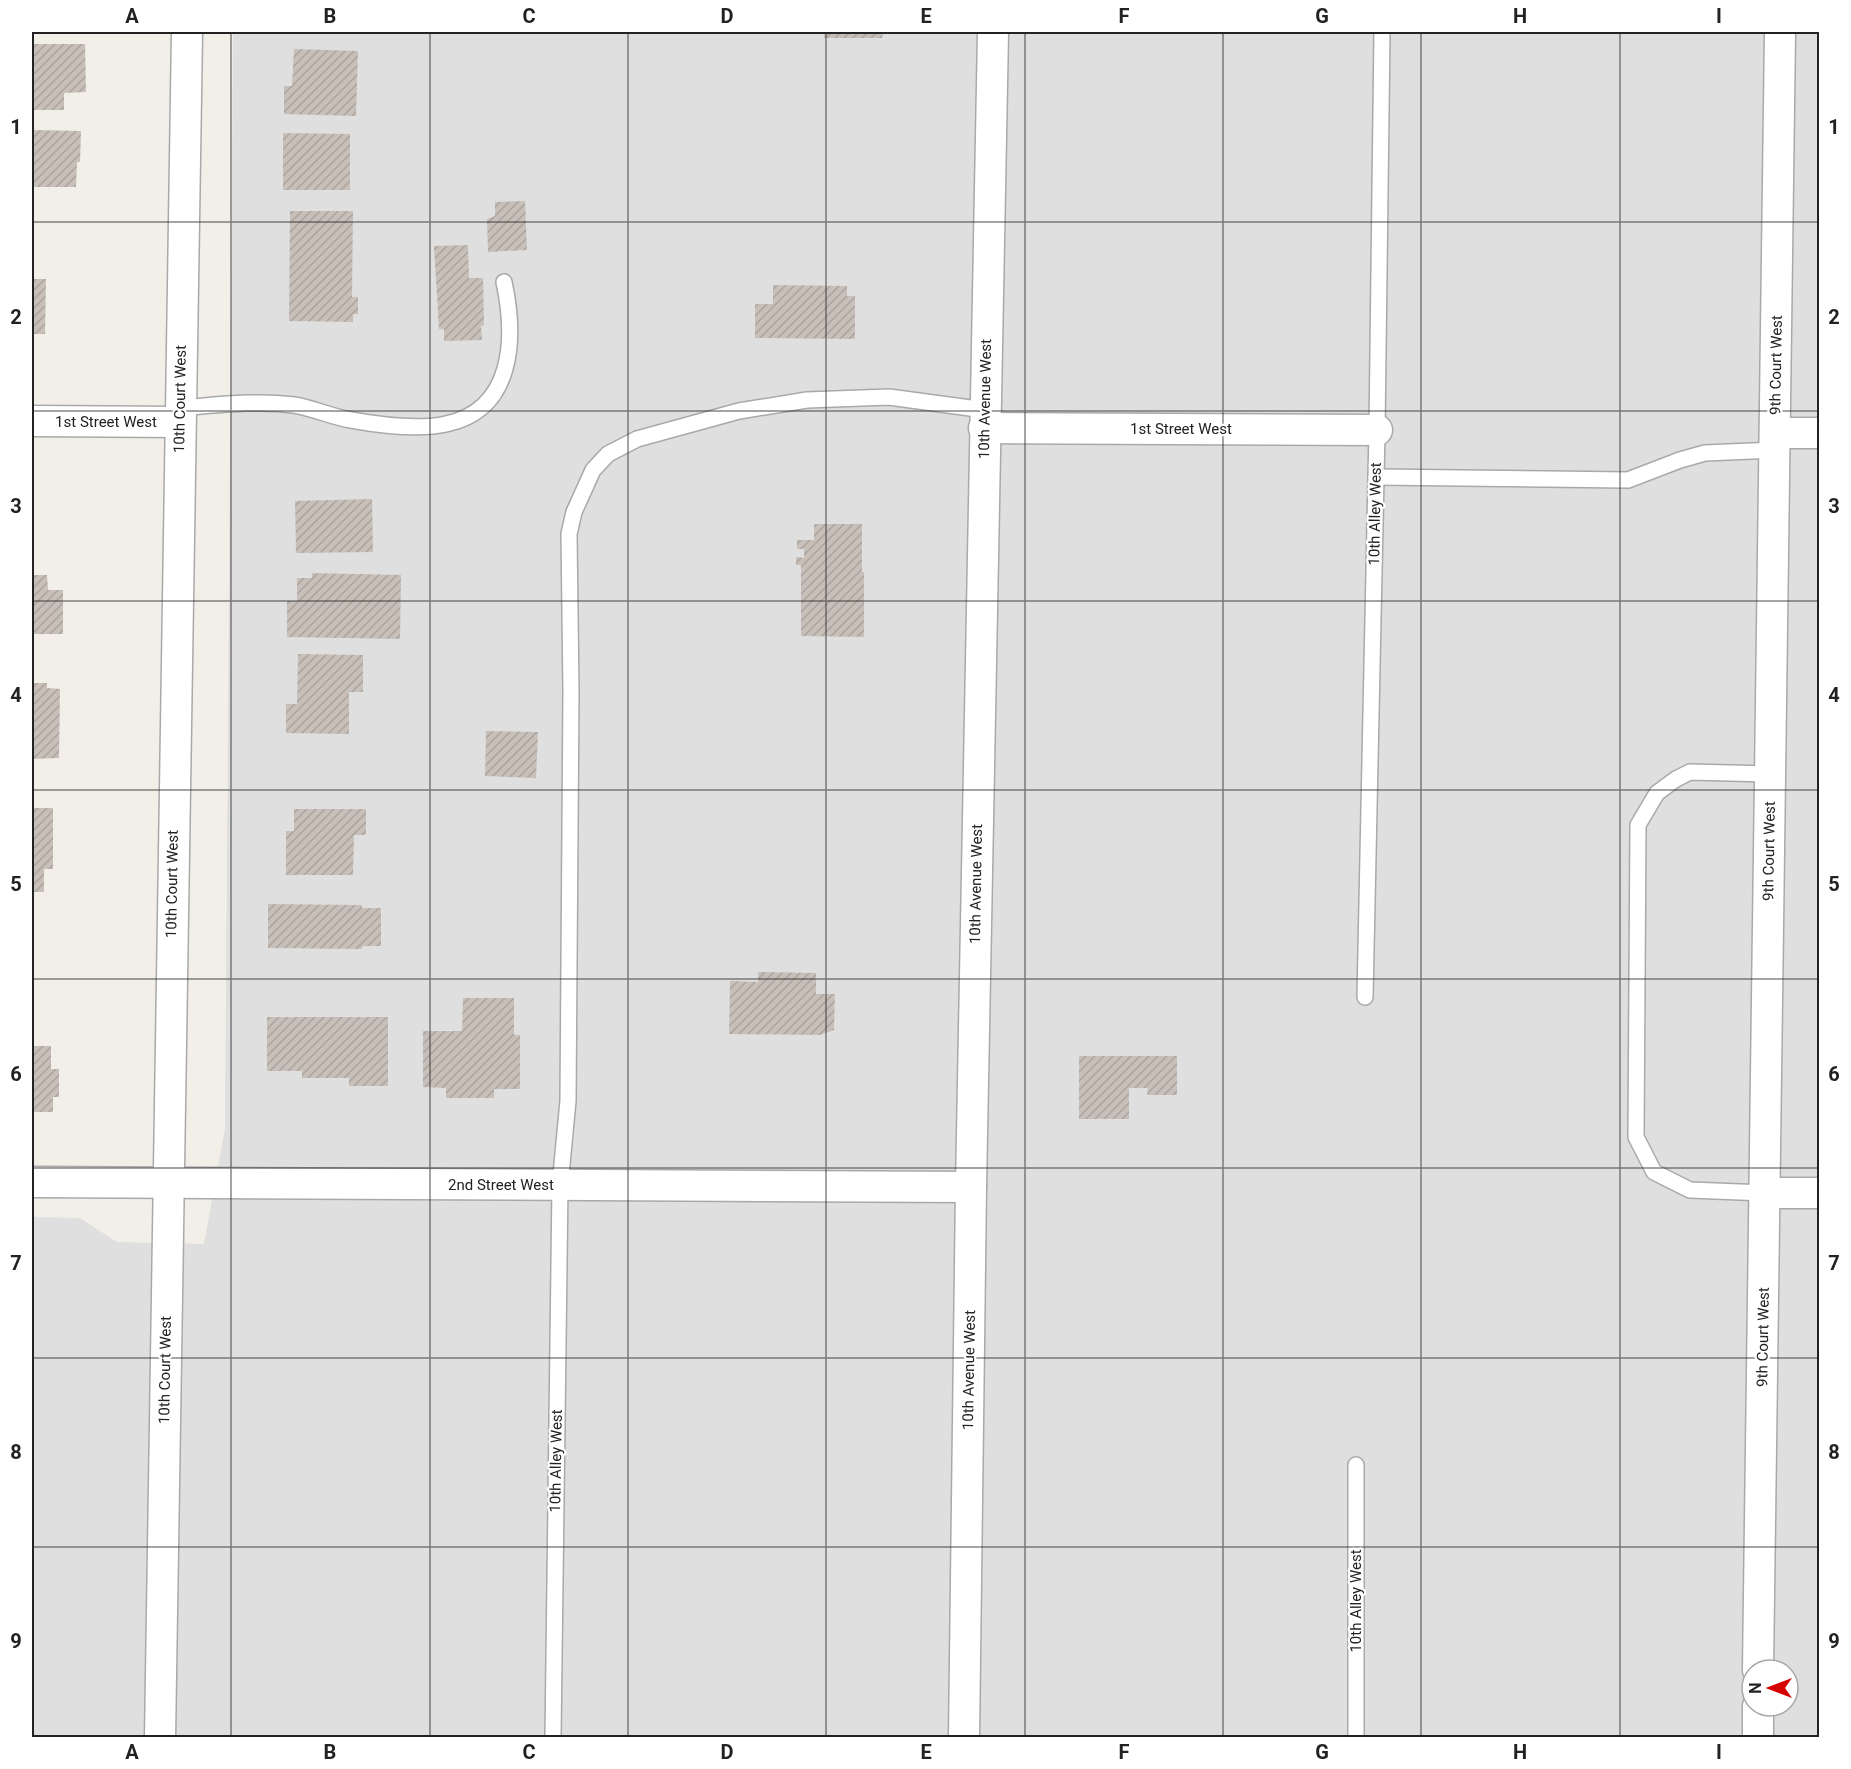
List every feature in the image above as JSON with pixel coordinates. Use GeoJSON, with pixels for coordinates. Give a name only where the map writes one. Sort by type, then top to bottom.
{"type":"FeatureCollection","features":[{"type":"Feature","properties":{"kind":"street","name":"10th Court West"},"geometry":{"type":"LineString","coordinates":[[160,1737],[187,32]]}},
{"type":"Feature","properties":{"kind":"street","name":"10th Avenue West"},"geometry":{"type":"LineString","coordinates":[[964,1737],[971,1187],[993,32]]}},
{"type":"Feature","properties":{"kind":"street","name":"9th Court West"},"geometry":{"type":"LineString","coordinates":[[1758,1658],[1780,32]]}},
{"type":"Feature","properties":{"kind":"street","name":"1st Street West"},"geometry":{"type":"LineString","coordinates":[[32,421],[180,415]]}},
{"type":"Feature","properties":{"kind":"street","name":"1st Street West"},"geometry":{"type":"LineString","coordinates":[[985,419],[1377,430]]}},
{"type":"Feature","properties":{"kind":"street"},"geometry":{"type":"LineString","coordinates":[[1775,442],[1820,433]]}},
{"type":"Feature","properties":{"kind":"street","name":"2nd Street West"},"geometry":{"type":"LineString","coordinates":[[32,1182],[971,1187]]}},
{"type":"Feature","properties":{"kind":"street"},"geometry":{"type":"LineString","coordinates":[[1765,1193],[1820,1194]]}},
{"type":"Feature","properties":{"kind":"street"},"geometry":{"type":"LineString","coordinates":[[1758,1718],[1758,1737]]}},
{"type":"Feature","properties":{"kind":"lane","name":"10th Alley West"},"geometry":{"type":"LineString","coordinates":[[1365,997],[1377,430],[1382,32]]}},
{"type":"Feature","properties":{"kind":"lane"},"geometry":{"type":"LineString","coordinates":[[180,415],[247,402],[295,405],[350,420],[421,427],[448,424],[479,411],[495,396],[504,375],[510,324],[504,282]]}},
{"type":"Feature","properties":{"kind":"lane","name":"10th Alley West"},"geometry":{"type":"LineString","coordinates":[[553,1737],[560,1185],[568,1101],[570,534],[574,512],[593,470],[608,454],[637,439],[739,411],[807,400],[889,397],[985,419]]}},
{"type":"Feature","properties":{"kind":"lane"},"geometry":{"type":"LineString","coordinates":[[1376,477],[1628,480],[1705,453],[1775,442]]}},
{"type":"Feature","properties":{"kind":"lane"},"geometry":{"type":"LineString","coordinates":[[1765,1193],[1690,1190],[1654,1172],[1636,1137],[1638,825],[1657,793],[1676,778],[1690,772],[1770,774]]}},
{"type":"Feature","properties":{"kind":"lane","name":"10th Alley West"},"geometry":{"type":"LineString","coordinates":[[1356,1465],[1356,1737]]}},
{"type":"Feature","properties":{"kind":"shaded area"},"geometry":{"type":"Polygon","coordinates":[[[233,32],[1819,32],[1819,1737],[32,1738],[32,1217],[80,1218],[117,1242],[204,1244],[225,1128],[233,32]]]}},
{"type":"Feature","properties":{"kind":"building"},"geometry":{"type":"Polygon","coordinates":[[[824,32],[883,32],[882,38],[824,38],[824,32]]]}},
{"type":"Feature","properties":{"kind":"building"},"geometry":{"type":"Polygon","coordinates":[[[32,44],[85,44],[86,92],[64,93],[64,110],[32,110],[32,44]]]}},
{"type":"Feature","properties":{"kind":"building"},"geometry":{"type":"Polygon","coordinates":[[[294,49],[358,51],[356,116],[284,114],[284,86],[292,86],[294,49]]]}},
{"type":"Feature","properties":{"kind":"building"},"geometry":{"type":"Polygon","coordinates":[[[32,130],[81,131],[76,187],[32,187],[32,130]]]}},
{"type":"Feature","properties":{"kind":"building"},"geometry":{"type":"Polygon","coordinates":[[[283,133],[350,134],[350,190],[283,190],[283,133]]]}},
{"type":"Feature","properties":{"kind":"building"},"geometry":{"type":"Polygon","coordinates":[[[525,201],[527,250],[488,252],[487,219],[495,216],[495,202],[525,201]]]}},
{"type":"Feature","properties":{"kind":"building"},"geometry":{"type":"Polygon","coordinates":[[[290,211],[353,211],[352,297],[358,297],[358,314],[353,314],[353,322],[289,321],[290,211]]]}},
{"type":"Feature","properties":{"kind":"building"},"geometry":{"type":"Polygon","coordinates":[[[468,245],[469,278],[483,278],[482,340],[444,341],[444,329],[439,329],[434,246],[468,245]]]}},
{"type":"Feature","properties":{"kind":"building"},"geometry":{"type":"Polygon","coordinates":[[[32,279],[46,279],[45,334],[32,334],[32,279]]]}},
{"type":"Feature","properties":{"kind":"building"},"geometry":{"type":"Polygon","coordinates":[[[773,285],[847,286],[847,296],[855,296],[855,339],[755,338],[755,304],[773,304],[773,285]]]}},
{"type":"Feature","properties":{"kind":"building"},"geometry":{"type":"Polygon","coordinates":[[[372,499],[373,552],[296,553],[295,501],[372,499]]]}},
{"type":"Feature","properties":{"kind":"building"},"geometry":{"type":"Polygon","coordinates":[[[814,524],[862,524],[864,637],[801,636],[801,565],[796,565],[796,557],[804,558],[804,549],[797,549],[797,540],[814,540],[814,524]]]}},
{"type":"Feature","properties":{"kind":"building"},"geometry":{"type":"Polygon","coordinates":[[[312,573],[401,575],[400,639],[287,637],[287,601],[297,601],[297,578],[312,578],[312,573]]]}},
{"type":"Feature","properties":{"kind":"building"},"geometry":{"type":"Polygon","coordinates":[[[32,575],[47,575],[48,590],[63,590],[63,634],[32,634],[32,575]]]}},
{"type":"Feature","properties":{"kind":"building"},"geometry":{"type":"Polygon","coordinates":[[[298,654],[363,655],[363,692],[349,692],[349,734],[286,733],[286,704],[297,704],[298,654]]]}},
{"type":"Feature","properties":{"kind":"building"},"geometry":{"type":"Polygon","coordinates":[[[32,683],[47,683],[47,688],[60,689],[59,758],[32,759],[32,683]]]}},
{"type":"Feature","properties":{"kind":"building"},"geometry":{"type":"Polygon","coordinates":[[[486,731],[538,732],[536,778],[485,776],[486,731]]]}},
{"type":"Feature","properties":{"kind":"building"},"geometry":{"type":"Polygon","coordinates":[[[32,808],[53,808],[53,869],[44,869],[44,892],[32,892],[32,808]]]}},
{"type":"Feature","properties":{"kind":"building"},"geometry":{"type":"Polygon","coordinates":[[[294,809],[366,809],[366,835],[354,835],[353,875],[286,875],[286,831],[294,831],[294,809]]]}},
{"type":"Feature","properties":{"kind":"building"},"geometry":{"type":"Polygon","coordinates":[[[268,904],[362,905],[362,908],[381,908],[381,946],[363,946],[361,949],[268,948],[268,904]]]}},
{"type":"Feature","properties":{"kind":"building"},"geometry":{"type":"Polygon","coordinates":[[[758,972],[816,973],[816,994],[835,994],[834,1030],[820,1035],[729,1034],[730,981],[758,982],[758,972]]]}},
{"type":"Feature","properties":{"kind":"building"},"geometry":{"type":"Polygon","coordinates":[[[463,998],[514,998],[514,1035],[520,1035],[520,1089],[494,1089],[494,1098],[446,1098],[446,1088],[423,1087],[423,1031],[462,1031],[463,998]]]}},
{"type":"Feature","properties":{"kind":"building"},"geometry":{"type":"Polygon","coordinates":[[[267,1017],[388,1017],[388,1086],[349,1086],[349,1078],[302,1078],[302,1071],[267,1071],[267,1017]]]}},
{"type":"Feature","properties":{"kind":"building"},"geometry":{"type":"Polygon","coordinates":[[[32,1046],[51,1046],[51,1069],[59,1069],[59,1097],[53,1097],[53,1112],[32,1112],[32,1046]]]}},
{"type":"Feature","properties":{"kind":"building"},"geometry":{"type":"Polygon","coordinates":[[[1079,1056],[1177,1056],[1177,1095],[1147,1095],[1148,1088],[1129,1088],[1129,1119],[1079,1119],[1079,1056]]]}}]}
